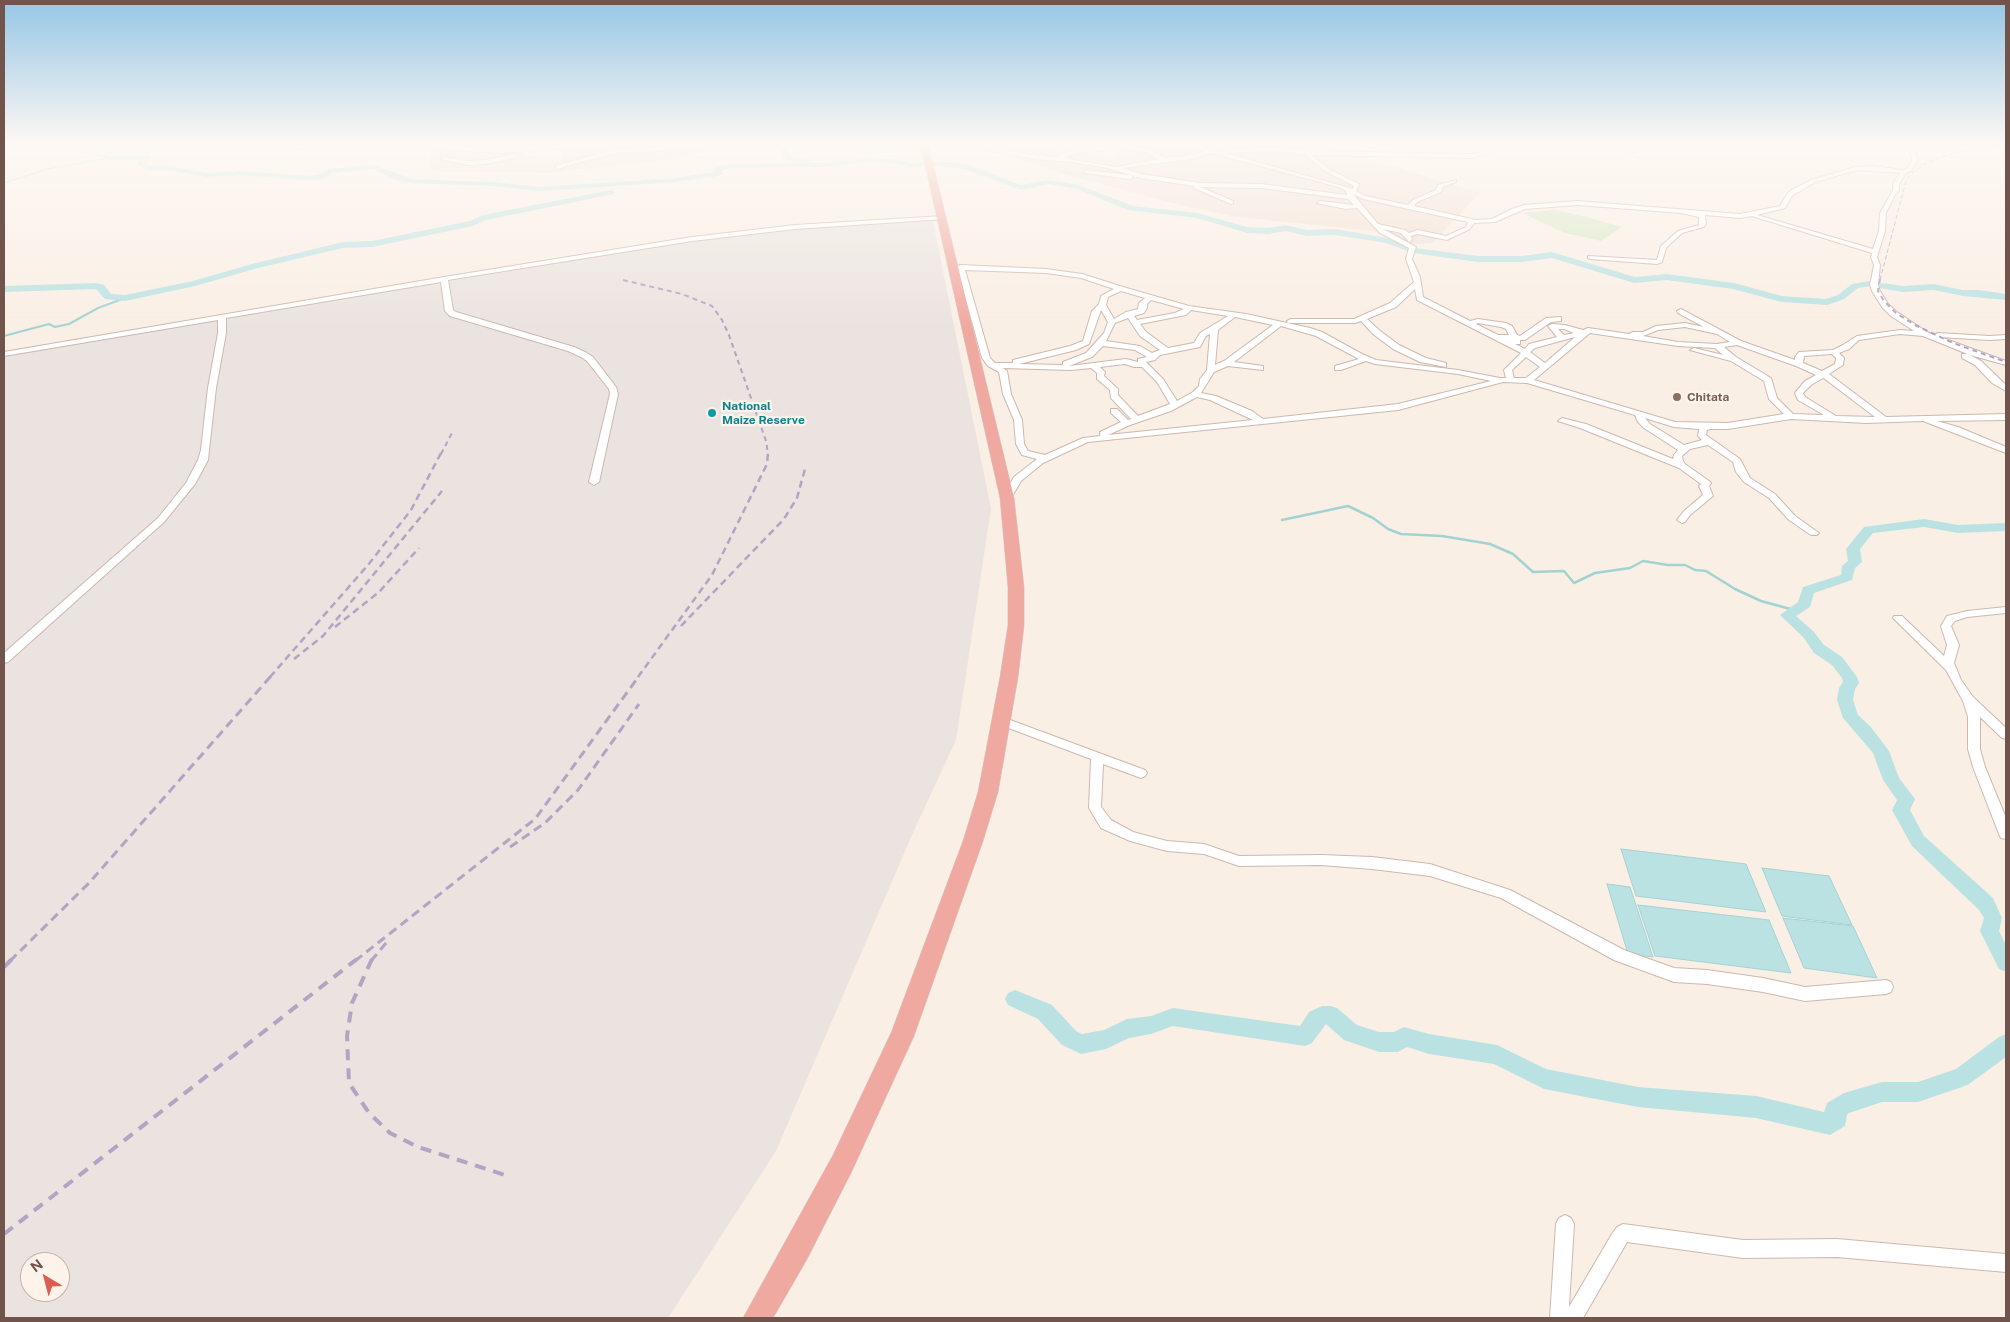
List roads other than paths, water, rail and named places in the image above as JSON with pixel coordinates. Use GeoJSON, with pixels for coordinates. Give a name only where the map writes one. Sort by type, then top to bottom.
{"type":"FeatureCollection","features":[{"type":"Feature","properties":{"kind":"highway"},"geometry":{"type":"LineString","coordinates":[[757,1318],[796,1251],[842,1164],[902,1036],[988,792],[1002,721],[1016,625],[1016,587],[1007,498],[983,362],[940,205]]}},
{"type":"Feature","properties":{"kind":"street"},"geometry":{"type":"LineString","coordinates":[[1331,205],[1346,207],[1359,206],[1390,237],[1410,245]]}},
{"type":"Feature","properties":{"kind":"street"},"geometry":{"type":"LineString","coordinates":[[1395,205],[1472,221],[1493,221],[1524,207],[1555,205]]}},
{"type":"Feature","properties":{"kind":"street"},"geometry":{"type":"LineString","coordinates":[[1409,208],[1412,205]]}},
{"type":"Feature","properties":{"kind":"street"},"geometry":{"type":"LineString","coordinates":[[1597,205],[1724,216],[1748,215],[1783,207],[1784,205]]}},
{"type":"Feature","properties":{"kind":"street"},"geometry":{"type":"LineString","coordinates":[[1887,205],[1883,213],[1882,231],[1874,256],[1877,265],[1874,285],[1879,297],[1894,314],[1941,346],[1973,359],[2006,389]]}},
{"type":"Feature","properties":{"kind":"street"},"geometry":{"type":"LineString","coordinates":[[1590,257],[1660,261],[1661,248],[1678,233],[1703,224],[1702,216],[1697,213]]}},
{"type":"Feature","properties":{"kind":"street"},"geometry":{"type":"LineString","coordinates":[[1748,215],[1875,252]]}},
{"type":"Feature","properties":{"kind":"street"},"geometry":{"type":"LineString","coordinates":[[4,354],[444,279],[730,234],[859,222],[943,218]]}},
{"type":"Feature","properties":{"kind":"street"},"geometry":{"type":"LineString","coordinates":[[1378,226],[1403,231],[1408,234],[1418,232],[1446,238],[1468,228],[1472,221]]}},
{"type":"Feature","properties":{"kind":"street"},"geometry":{"type":"LineString","coordinates":[[1408,234],[1408,242],[1413,247],[1409,258],[1417,277],[1420,298],[1471,323],[1522,351],[1546,367]]}},
{"type":"Feature","properties":{"kind":"street"},"geometry":{"type":"LineString","coordinates":[[958,268],[1070,274],[1091,278],[1120,289],[1189,308],[1233,314],[1319,334],[1366,360],[1390,365],[1458,372],[1507,380],[1528,380],[1674,424],[1728,426],[1791,416],[1836,419],[2006,417]]}},
{"type":"Feature","properties":{"kind":"street"},"geometry":{"type":"LineString","coordinates":[[444,279],[449,311],[453,314],[571,349],[590,360],[610,385],[614,394],[594,482]]}},
{"type":"Feature","properties":{"kind":"street"},"geometry":{"type":"LineString","coordinates":[[1007,498],[1017,479],[1045,458],[1070,446],[1097,438],[1127,423],[1175,405],[1196,394],[1203,386],[1204,379],[1211,370],[1227,363],[1281,324],[1294,321],[1350,322],[1393,305],[1417,283]]}},
{"type":"Feature","properties":{"kind":"street"},"geometry":{"type":"LineString","coordinates":[[1000,366],[1080,345],[1088,338],[1096,311],[1102,305],[1106,296],[1120,289]]}},
{"type":"Feature","properties":{"kind":"street"},"geometry":{"type":"LineString","coordinates":[[1058,367],[1089,355],[1108,333],[1112,322],[1141,311],[1143,302],[1150,297]]}},
{"type":"Feature","properties":{"kind":"street"},"geometry":{"type":"LineString","coordinates":[[1102,305],[1112,322]]}},
{"type":"Feature","properties":{"kind":"street"},"geometry":{"type":"LineString","coordinates":[[1134,323],[1175,316],[1189,308]]}},
{"type":"Feature","properties":{"kind":"street"},"geometry":{"type":"LineString","coordinates":[[1681,311],[1738,343],[1799,364],[1824,375],[1883,419]]}},
{"type":"Feature","properties":{"kind":"street"},"geometry":{"type":"LineString","coordinates":[[1129,314],[1143,334],[1167,352]]}},
{"type":"Feature","properties":{"kind":"street"},"geometry":{"type":"LineString","coordinates":[[1144,364],[1142,362],[1157,353],[1197,345],[1203,335],[1231,318],[1233,314]]}},
{"type":"Feature","properties":{"kind":"street"},"geometry":{"type":"LineString","coordinates":[[4,659],[161,520],[194,478],[203,460],[205,450],[212,388],[222,333],[222,317]]}},
{"type":"Feature","properties":{"kind":"street"},"geometry":{"type":"LineString","coordinates":[[1362,318],[1377,334],[1396,347],[1423,360],[1458,372]]}},
{"type":"Feature","properties":{"kind":"street"},"geometry":{"type":"LineString","coordinates":[[1496,337],[1522,338],[1549,320],[1558,319]]}},
{"type":"Feature","properties":{"kind":"street"},"geometry":{"type":"LineString","coordinates":[[1471,323],[1478,321],[1503,325],[1509,328],[1522,351]]}},
{"type":"Feature","properties":{"kind":"street"},"geometry":{"type":"LineString","coordinates":[[1543,324],[1565,327],[1580,335]]}},
{"type":"Feature","properties":{"kind":"street"},"geometry":{"type":"LineString","coordinates":[[1613,335],[1644,334],[1656,328],[1685,325],[1717,332]]}},
{"type":"Feature","properties":{"kind":"street"},"geometry":{"type":"LineString","coordinates":[[1552,326],[1562,337]]}},
{"type":"Feature","properties":{"kind":"street"},"geometry":{"type":"LineString","coordinates":[[1211,370],[1214,329]]}},
{"type":"Feature","properties":{"kind":"street"},"geometry":{"type":"LineString","coordinates":[[1528,380],[1546,367],[1580,335],[1589,330],[1658,342],[1733,360]]}},
{"type":"Feature","properties":{"kind":"street"},"geometry":{"type":"LineString","coordinates":[[1799,364],[1798,357],[1802,354],[1834,352],[1846,347],[1857,338],[1900,332],[1989,338],[2006,337]]}},
{"type":"Feature","properties":{"kind":"street"},"geometry":{"type":"LineString","coordinates":[[1528,333],[1547,341],[1561,354]]}},
{"type":"Feature","properties":{"kind":"street"},"geometry":{"type":"LineString","coordinates":[[1924,334],[1973,353],[2006,361]]}},
{"type":"Feature","properties":{"kind":"street"},"geometry":{"type":"LineString","coordinates":[[1507,380],[1508,370],[1522,351],[1547,341],[1580,335]]}},
{"type":"Feature","properties":{"kind":"street"},"geometry":{"type":"LineString","coordinates":[[1936,335],[2006,361]]}},
{"type":"Feature","properties":{"kind":"street"},"geometry":{"type":"LineString","coordinates":[[1658,342],[1717,346],[1738,343]]}},
{"type":"Feature","properties":{"kind":"street"},"geometry":{"type":"LineString","coordinates":[[1101,343],[1137,348],[1145,354],[1154,356]]}},
{"type":"Feature","properties":{"kind":"street"},"geometry":{"type":"LineString","coordinates":[[1717,346],[1733,360],[1768,380],[1773,399],[1791,416]]}},
{"type":"Feature","properties":{"kind":"street"},"geometry":{"type":"LineString","coordinates":[[1834,352],[1840,358],[1839,365],[1808,383],[1799,393],[1801,398],[1836,419]]}},
{"type":"Feature","properties":{"kind":"street"},"geometry":{"type":"LineString","coordinates":[[1338,368],[1366,360]]}},
{"type":"Feature","properties":{"kind":"street"},"geometry":{"type":"LineString","coordinates":[[983,362],[1000,366],[1071,368],[1126,361],[1134,365],[1144,364]]}},
{"type":"Feature","properties":{"kind":"street"},"geometry":{"type":"LineString","coordinates":[[983,362],[1003,372],[1007,394],[1018,420],[1020,444],[1026,453],[1045,458]]}},
{"type":"Feature","properties":{"kind":"street"},"geometry":{"type":"LineString","coordinates":[[1227,363],[1260,368]]}},
{"type":"Feature","properties":{"kind":"street"},"geometry":{"type":"LineString","coordinates":[[1144,364],[1160,381],[1175,405]]}},
{"type":"Feature","properties":{"kind":"street"},"geometry":{"type":"LineString","coordinates":[[1093,365],[1101,372],[1100,377],[1114,389],[1114,396],[1136,420]]}},
{"type":"Feature","properties":{"kind":"street"},"geometry":{"type":"LineString","coordinates":[[1071,368],[1076,376]]}},
{"type":"Feature","properties":{"kind":"street"},"geometry":{"type":"LineString","coordinates":[[1097,438],[1398,407],[1507,380]]}},
{"type":"Feature","properties":{"kind":"street"},"geometry":{"type":"LineString","coordinates":[[1196,394],[1214,398],[1249,413],[1261,421]]}},
{"type":"Feature","properties":{"kind":"street"},"geometry":{"type":"LineString","coordinates":[[1114,410],[1127,423]]}},
{"type":"Feature","properties":{"kind":"street"},"geometry":{"type":"LineString","coordinates":[[1639,414],[1641,420],[1647,426],[1683,449]]}},
{"type":"Feature","properties":{"kind":"street"},"geometry":{"type":"LineString","coordinates":[[1914,418],[1954,429],[2006,450]]}},
{"type":"Feature","properties":{"kind":"street"},"geometry":{"type":"LineString","coordinates":[[1994,418],[2006,422]]}},
{"type":"Feature","properties":{"kind":"street"},"geometry":{"type":"LineString","coordinates":[[1562,421],[1583,426],[1626,445],[1661,456],[1682,466],[1706,483],[1704,486],[1708,496],[1687,513],[1682,520]]}},
{"type":"Feature","properties":{"kind":"street"},"geometry":{"type":"LineString","coordinates":[[1709,426],[1701,433],[1708,442],[1737,461],[1741,472],[1748,480],[1772,496],[1792,518],[1814,533]]}},
{"type":"Feature","properties":{"kind":"street"},"geometry":{"type":"LineString","coordinates":[[1682,466],[1678,461],[1678,454],[1683,449],[1697,443],[1708,442]]}},
{"type":"Feature","properties":{"kind":"street"},"geometry":{"type":"LineString","coordinates":[[1950,668],[1948,659],[1953,644],[1946,626],[1948,621],[1951,618],[1967,614],[2006,610]]}},
{"type":"Feature","properties":{"kind":"street"},"geometry":{"type":"LineString","coordinates":[[1898,618],[1950,668],[1969,700],[1974,717],[1974,749],[1979,767],[2006,834]]}},
{"type":"Feature","properties":{"kind":"street"},"geometry":{"type":"LineString","coordinates":[[4,646],[17,647]]}},
{"type":"Feature","properties":{"kind":"street"},"geometry":{"type":"LineString","coordinates":[[1969,700],[2006,735]]}},
{"type":"Feature","properties":{"kind":"street"},"geometry":{"type":"LineString","coordinates":[[1002,721],[1141,773]]}},
{"type":"Feature","properties":{"kind":"street"},"geometry":{"type":"LineString","coordinates":[[1097,757],[1095,808],[1106,824],[1130,836],[1167,846],[1204,849],[1239,861],[1321,860],[1372,863],[1430,870],[1505,894],[1619,955],[1674,975],[1716,978],[1805,994],[1886,988]]}},
{"type":"Feature","properties":{"kind":"street"},"geometry":{"type":"LineString","coordinates":[[1559,1318],[1564,1224]]}},
{"type":"Feature","properties":{"kind":"street"},"geometry":{"type":"LineString","coordinates":[[1572,1318],[1581,1306],[1623,1233],[1647,1238],[1743,1249],[1836,1248],[2006,1264]]}},
{"type":"Feature","properties":{"kind":"water"},"geometry":{"type":"Polygon","coordinates":[[[1621,849],[1746,864],[1766,912],[1636,896],[1621,849]]]}},
{"type":"Feature","properties":{"kind":"water"},"geometry":{"type":"Polygon","coordinates":[[[1762,868],[1829,876],[1852,925],[1782,916],[1762,868]]]}},
{"type":"Feature","properties":{"kind":"water"},"geometry":{"type":"Polygon","coordinates":[[[1607,884],[1630,887],[1653,957],[1628,954],[1607,884]]]}},
{"type":"Feature","properties":{"kind":"water"},"geometry":{"type":"Polygon","coordinates":[[[1638,905],[1769,920],[1791,973],[1655,956],[1638,905]]]}},
{"type":"Feature","properties":{"kind":"water"},"geometry":{"type":"Polygon","coordinates":[[[1783,918],[1853,926],[1877,978],[1804,968],[1783,918]]]}},
{"type":"Feature","properties":{"kind":"waterway"},"geometry":{"type":"LineString","coordinates":[[4,289],[96,286],[101,287],[108,297],[125,298],[195,283],[255,266],[343,245],[372,244],[549,205]]}},
{"type":"Feature","properties":{"kind":"waterway"},"geometry":{"type":"LineString","coordinates":[[1123,205],[1131,208],[1170,214],[1197,216],[1247,230],[1268,231],[1286,228],[1307,233],[1335,232],[1388,241],[1413,250],[1478,259],[1522,259],[1552,255],[1634,280],[1667,277],[1734,286],[1782,299],[1827,302],[1841,297],[1855,286],[1869,284]]}},
{"type":"Feature","properties":{"kind":"waterway"},"geometry":{"type":"LineString","coordinates":[[1882,286],[1903,289],[1934,287],[1963,293],[2006,297]]}},
{"type":"Feature","properties":{"kind":"waterway"},"geometry":{"type":"LineString","coordinates":[[4,336],[49,324],[55,327],[69,324],[98,308],[125,298]]}},
{"type":"Feature","properties":{"kind":"waterway"},"geometry":{"type":"LineString","coordinates":[[1282,520],[1348,506],[1373,518],[1388,529],[1401,534],[1442,536],[1490,544],[1513,554],[1533,572],[1564,571],[1574,583],[1595,573],[1630,568],[1643,561],[1668,565],[1685,565],[1695,570],[1706,571],[1735,589],[1761,601],[1794,610]]}},
{"type":"Feature","properties":{"kind":"waterway"},"geometry":{"type":"LineString","coordinates":[[2006,527],[1958,529],[1924,523],[1869,530],[1853,549],[1855,562],[1849,566],[1847,577],[1808,590],[1805,604],[1787,615],[1809,635],[1819,649],[1837,661],[1849,677],[1851,683],[1847,688],[1845,700],[1851,718],[1864,730],[1881,751],[1891,780],[1906,799],[1901,810],[1918,841],[1986,904],[1993,918],[1989,931],[2006,963]]}},
{"type":"Feature","properties":{"kind":"waterway"},"geometry":{"type":"LineString","coordinates":[[1015,999],[1045,1012],[1069,1038],[1081,1044],[1106,1039],[1127,1029],[1151,1025],[1173,1017],[1305,1036],[1316,1019],[1322,1015],[1330,1015],[1351,1033],[1379,1042],[1398,1042],[1404,1037],[1429,1044],[1497,1055],[1544,1079],[1638,1097],[1756,1107],[1830,1124],[1837,1118],[1835,1111],[1844,1104],[1882,1092],[1918,1092],[1962,1077],[2006,1044]]}},
{"type":"Feature","properties":{"kind":"railway"},"geometry":{"type":"LineString","coordinates":[[1880,280],[1900,205]]}},
{"type":"Feature","properties":{"kind":"railway"},"geometry":{"type":"LineString","coordinates":[[1880,279],[1878,291],[1884,301],[1896,313],[1915,325],[1953,343],[2006,362]]}},
{"type":"Feature","properties":{"kind":"railway"},"geometry":{"type":"LineString","coordinates":[[623,280],[682,294],[712,306],[722,320],[729,335],[766,441],[768,454]]}},
{"type":"Feature","properties":{"kind":"railway"},"geometry":{"type":"LineString","coordinates":[[441,454],[453,431]]}},
{"type":"Feature","properties":{"kind":"railway"},"geometry":{"type":"LineString","coordinates":[[270,677],[368,565],[411,510],[441,453]]}},
{"type":"Feature","properties":{"kind":"railway"},"geometry":{"type":"LineString","coordinates":[[638,677],[712,575],[767,464],[768,454]]}},
{"type":"Feature","properties":{"kind":"railway"},"geometry":{"type":"LineString","coordinates":[[681,626],[784,519],[797,498],[805,469]]}},
{"type":"Feature","properties":{"kind":"railway"},"geometry":{"type":"LineString","coordinates":[[294,659],[323,636],[442,491]]}},
{"type":"Feature","properties":{"kind":"railway"},"geometry":{"type":"LineString","coordinates":[[335,627],[379,592],[419,548]]}},
{"type":"Feature","properties":{"kind":"railway"},"geometry":{"type":"LineString","coordinates":[[10,961],[89,883],[271,676]]}},
{"type":"Feature","properties":{"kind":"railway"},"geometry":{"type":"LineString","coordinates":[[355,961],[535,819],[639,676]]}},
{"type":"Feature","properties":{"kind":"railway"},"geometry":{"type":"LineString","coordinates":[[510,847],[545,823],[578,790],[639,704]]}},
{"type":"Feature","properties":{"kind":"railway"},"geometry":{"type":"LineString","coordinates":[[371,961],[386,943]]}},
{"type":"Feature","properties":{"kind":"railway"},"geometry":{"type":"LineString","coordinates":[[4,1234],[357,959]]}},
{"type":"Feature","properties":{"kind":"railway"},"geometry":{"type":"LineString","coordinates":[[4,967],[10,961]]}},
{"type":"Feature","properties":{"kind":"railway"},"geometry":{"type":"LineString","coordinates":[[371,961],[352,1003],[347,1036],[349,1083],[369,1113],[390,1133],[418,1147],[505,1175]]}},
{"type":"Feature","properties":{"kind":"place","name":"Chitata"},"geometry":{"type":"Point","coordinates":[1677,397]}},
{"type":"Feature","properties":{"kind":"place","name":"National Maize Reserve"},"geometry":{"type":"Point","coordinates":[712,413]}}]}
